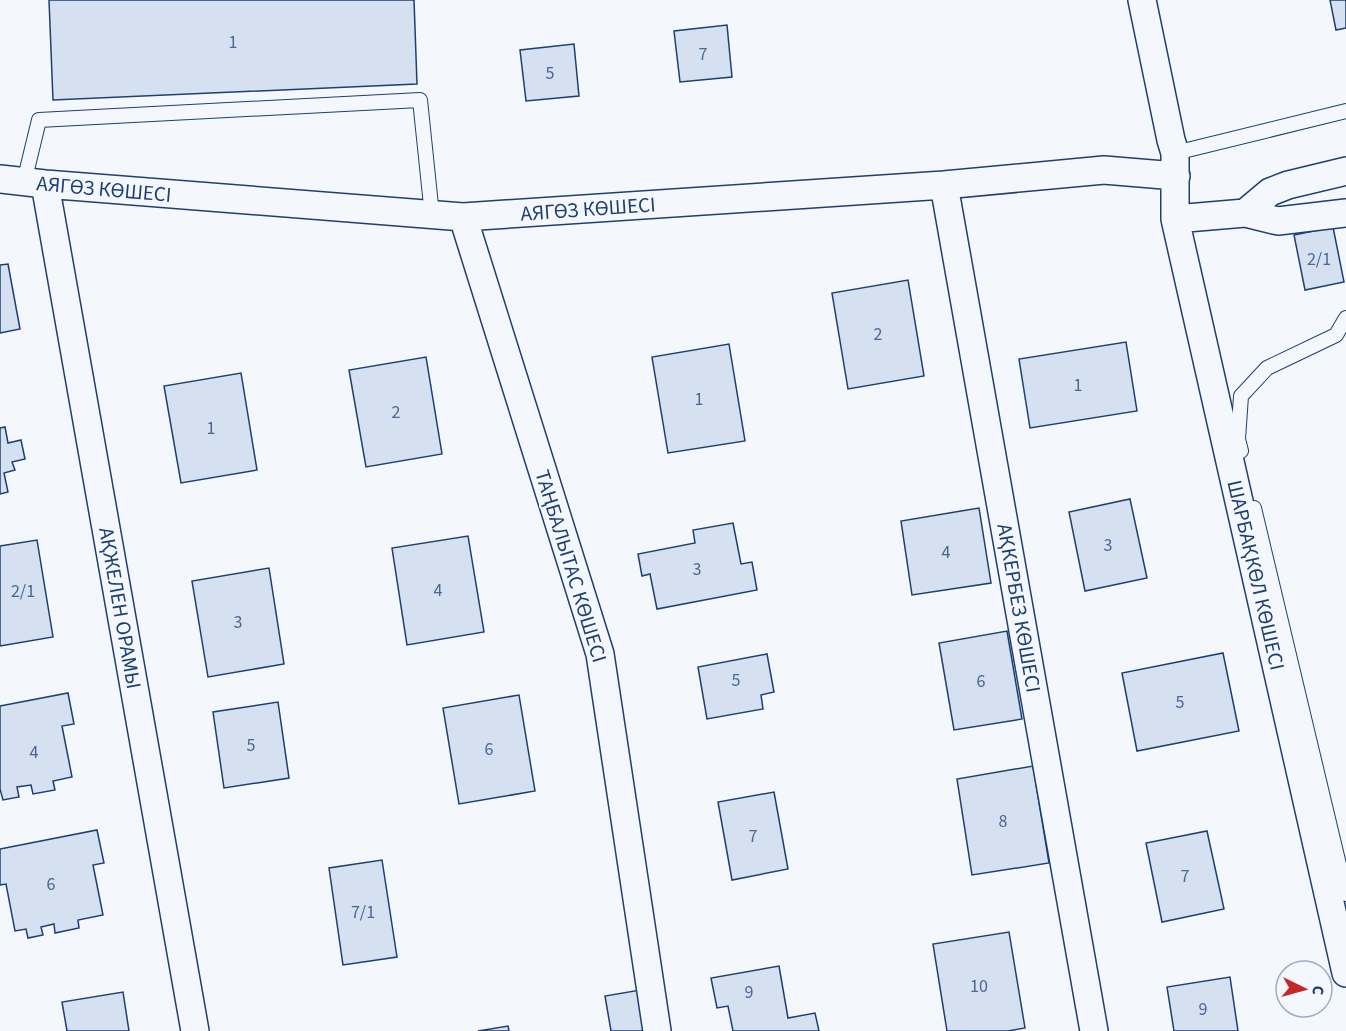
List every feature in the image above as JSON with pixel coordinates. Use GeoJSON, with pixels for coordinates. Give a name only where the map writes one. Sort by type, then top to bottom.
{"type":"FeatureCollection","features":[{"type":"Feature","properties":{"kind":"street","name":"ШАРБАҚКӨЛ КӨШЕСІ"},"geometry":{"type":"LineString","coordinates":[[1142,0],[1176,165],[1175,219],[1346,973]]}},
{"type":"Feature","properties":{"kind":"street","name":"АЯГӨЗ КӨШЕСІ"},"geometry":{"type":"LineString","coordinates":[[23,182],[463,217],[944,185],[1176,165]]}},
{"type":"Feature","properties":{"kind":"street"},"geometry":{"type":"LineString","coordinates":[[1245,213],[1270,192],[1288,185],[1346,171]]}},
{"type":"Feature","properties":{"kind":"street","name":"АҚЖЕЛЕН ОРАМЫ"},"geometry":{"type":"LineString","coordinates":[[23,182],[195,1031]]}},
{"type":"Feature","properties":{"kind":"street","name":"АҚКЕРБЕЗ КӨШЕСІ"},"geometry":{"type":"LineString","coordinates":[[944,185],[1094,1031]]}},
{"type":"Feature","properties":{"kind":"street"},"geometry":{"type":"LineString","coordinates":[[1175,219],[1245,213],[1278,221],[1346,213]]}},
{"type":"Feature","properties":{"kind":"street","name":"ТАҢБАЛЫТАС КӨШЕСІ"},"geometry":{"type":"LineString","coordinates":[[463,217],[600,654],[657,1031]]}},
{"type":"Feature","properties":{"kind":"lane"},"geometry":{"type":"LineString","coordinates":[[23,182],[39,120],[420,100],[432,214]]}},
{"type":"Feature","properties":{"kind":"lane"},"geometry":{"type":"LineString","coordinates":[[1176,165],[1346,111]]}},
{"type":"Feature","properties":{"kind":"lane"},"geometry":{"type":"LineString","coordinates":[[1346,318],[1336,335],[1267,368],[1241,396],[1238,439],[1346,894]]}},
{"type":"Feature","properties":{"kind":"building"},"geometry":{"type":"Polygon","coordinates":[[[49,0],[414,0],[417,84],[53,100],[49,0]]]}},
{"type":"Feature","properties":{"kind":"building"},"geometry":{"type":"Polygon","coordinates":[[[1330,0],[1346,0],[1346,28],[1336,30],[1330,0]]]}},
{"type":"Feature","properties":{"kind":"building"},"geometry":{"type":"Polygon","coordinates":[[[727,25],[732,77],[680,82],[674,31],[727,25]]]}},
{"type":"Feature","properties":{"kind":"building"},"geometry":{"type":"Polygon","coordinates":[[[574,44],[579,96],[526,101],[520,50],[574,44]]]}},
{"type":"Feature","properties":{"kind":"building"},"geometry":{"type":"Polygon","coordinates":[[[1333,227],[1344,282],[1305,290],[1294,235],[1333,227]]]}},
{"type":"Feature","properties":{"kind":"building"},"geometry":{"type":"Polygon","coordinates":[[[8,264],[20,329],[0,333],[0,265],[8,264]]]}},
{"type":"Feature","properties":{"kind":"building"},"geometry":{"type":"Polygon","coordinates":[[[908,280],[924,376],[848,389],[832,293],[908,280]]]}},
{"type":"Feature","properties":{"kind":"building"},"geometry":{"type":"Polygon","coordinates":[[[1126,342],[1137,411],[1030,428],[1019,359],[1126,342]]]}},
{"type":"Feature","properties":{"kind":"building"},"geometry":{"type":"Polygon","coordinates":[[[729,344],[745,441],[668,453],[652,357],[729,344]]]}},
{"type":"Feature","properties":{"kind":"building"},"geometry":{"type":"Polygon","coordinates":[[[426,357],[442,454],[366,467],[349,370],[426,357]]]}},
{"type":"Feature","properties":{"kind":"building"},"geometry":{"type":"Polygon","coordinates":[[[241,373],[257,470],[181,483],[164,386],[241,373]]]}},
{"type":"Feature","properties":{"kind":"building"},"geometry":{"type":"Polygon","coordinates":[[[5,427],[8,443],[21,440],[25,459],[12,462],[15,470],[4,473],[8,492],[0,494],[0,428],[5,427]]]}},
{"type":"Feature","properties":{"kind":"building"},"geometry":{"type":"Polygon","coordinates":[[[1130,499],[1147,578],[1085,591],[1069,512],[1130,499]]]}},
{"type":"Feature","properties":{"kind":"building"},"geometry":{"type":"Polygon","coordinates":[[[979,508],[991,583],[912,595],[901,521],[979,508]]]}},
{"type":"Feature","properties":{"kind":"building"},"geometry":{"type":"Polygon","coordinates":[[[733,523],[741,564],[752,562],[757,590],[657,609],[650,574],[642,576],[638,554],[695,543],[693,530],[733,523]]]}},
{"type":"Feature","properties":{"kind":"building"},"geometry":{"type":"Polygon","coordinates":[[[468,536],[484,632],[407,645],[392,548],[468,536]]]}},
{"type":"Feature","properties":{"kind":"building"},"geometry":{"type":"Polygon","coordinates":[[[37,540],[53,637],[0,646],[0,546],[37,540]]]}},
{"type":"Feature","properties":{"kind":"building"},"geometry":{"type":"Polygon","coordinates":[[[269,568],[284,664],[208,677],[192,581],[269,568]]]}},
{"type":"Feature","properties":{"kind":"building"},"geometry":{"type":"Polygon","coordinates":[[[1007,631],[1022,719],[954,730],[939,643],[1007,631]]]}},
{"type":"Feature","properties":{"kind":"building"},"geometry":{"type":"Polygon","coordinates":[[[1223,653],[1239,731],[1137,751],[1122,673],[1223,653]]]}},
{"type":"Feature","properties":{"kind":"building"},"geometry":{"type":"Polygon","coordinates":[[[767,654],[774,692],[761,695],[763,709],[707,719],[698,667],[767,654]]]}},
{"type":"Feature","properties":{"kind":"building"},"geometry":{"type":"Polygon","coordinates":[[[68,693],[74,724],[62,726],[72,777],[53,781],[55,790],[33,794],[31,785],[17,787],[19,797],[3,800],[0,789],[0,706],[68,693]]]}},
{"type":"Feature","properties":{"kind":"building"},"geometry":{"type":"Polygon","coordinates":[[[519,695],[535,791],[459,804],[443,708],[519,695]]]}},
{"type":"Feature","properties":{"kind":"building"},"geometry":{"type":"Polygon","coordinates":[[[278,702],[289,778],[224,788],[213,712],[278,702]]]}},
{"type":"Feature","properties":{"kind":"building"},"geometry":{"type":"Polygon","coordinates":[[[1033,766],[1049,863],[972,875],[957,779],[1033,766]]]}},
{"type":"Feature","properties":{"kind":"building"},"geometry":{"type":"Polygon","coordinates":[[[774,792],[788,869],[732,880],[718,802],[774,792]]]}},
{"type":"Feature","properties":{"kind":"building"},"geometry":{"type":"Polygon","coordinates":[[[97,830],[104,863],[93,865],[103,915],[78,920],[79,928],[55,933],[54,924],[41,927],[43,935],[28,938],[26,929],[15,931],[6,884],[0,885],[0,849],[97,830]]]}},
{"type":"Feature","properties":{"kind":"building"},"geometry":{"type":"Polygon","coordinates":[[[1207,831],[1224,909],[1162,922],[1146,843],[1207,831]]]}},
{"type":"Feature","properties":{"kind":"building"},"geometry":{"type":"Polygon","coordinates":[[[382,860],[397,957],[343,965],[329,868],[382,860]]]}},
{"type":"Feature","properties":{"kind":"building"},"geometry":{"type":"Polygon","coordinates":[[[1009,932],[1025,1028],[1008,1031],[947,1031],[933,944],[1009,932]]]}},
{"type":"Feature","properties":{"kind":"building"},"geometry":{"type":"Polygon","coordinates":[[[779,966],[788,1018],[815,1013],[819,1031],[733,1031],[728,1006],[717,1008],[711,978],[779,966]]]}},
{"type":"Feature","properties":{"kind":"building"},"geometry":{"type":"Polygon","coordinates":[[[1230,977],[1238,1031],[1174,1031],[1167,987],[1230,977]]]}},
{"type":"Feature","properties":{"kind":"building"},"geometry":{"type":"Polygon","coordinates":[[[640,990],[646,1031],[611,1031],[605,996],[640,990]]]}},
{"type":"Feature","properties":{"kind":"building"},"geometry":{"type":"Polygon","coordinates":[[[123,992],[129,1031],[67,1031],[62,1002],[123,992]]]}},
{"type":"Feature","properties":{"kind":"building"},"geometry":{"type":"Polygon","coordinates":[[[508,1026],[509,1031],[478,1031],[508,1026]]]}}]}
